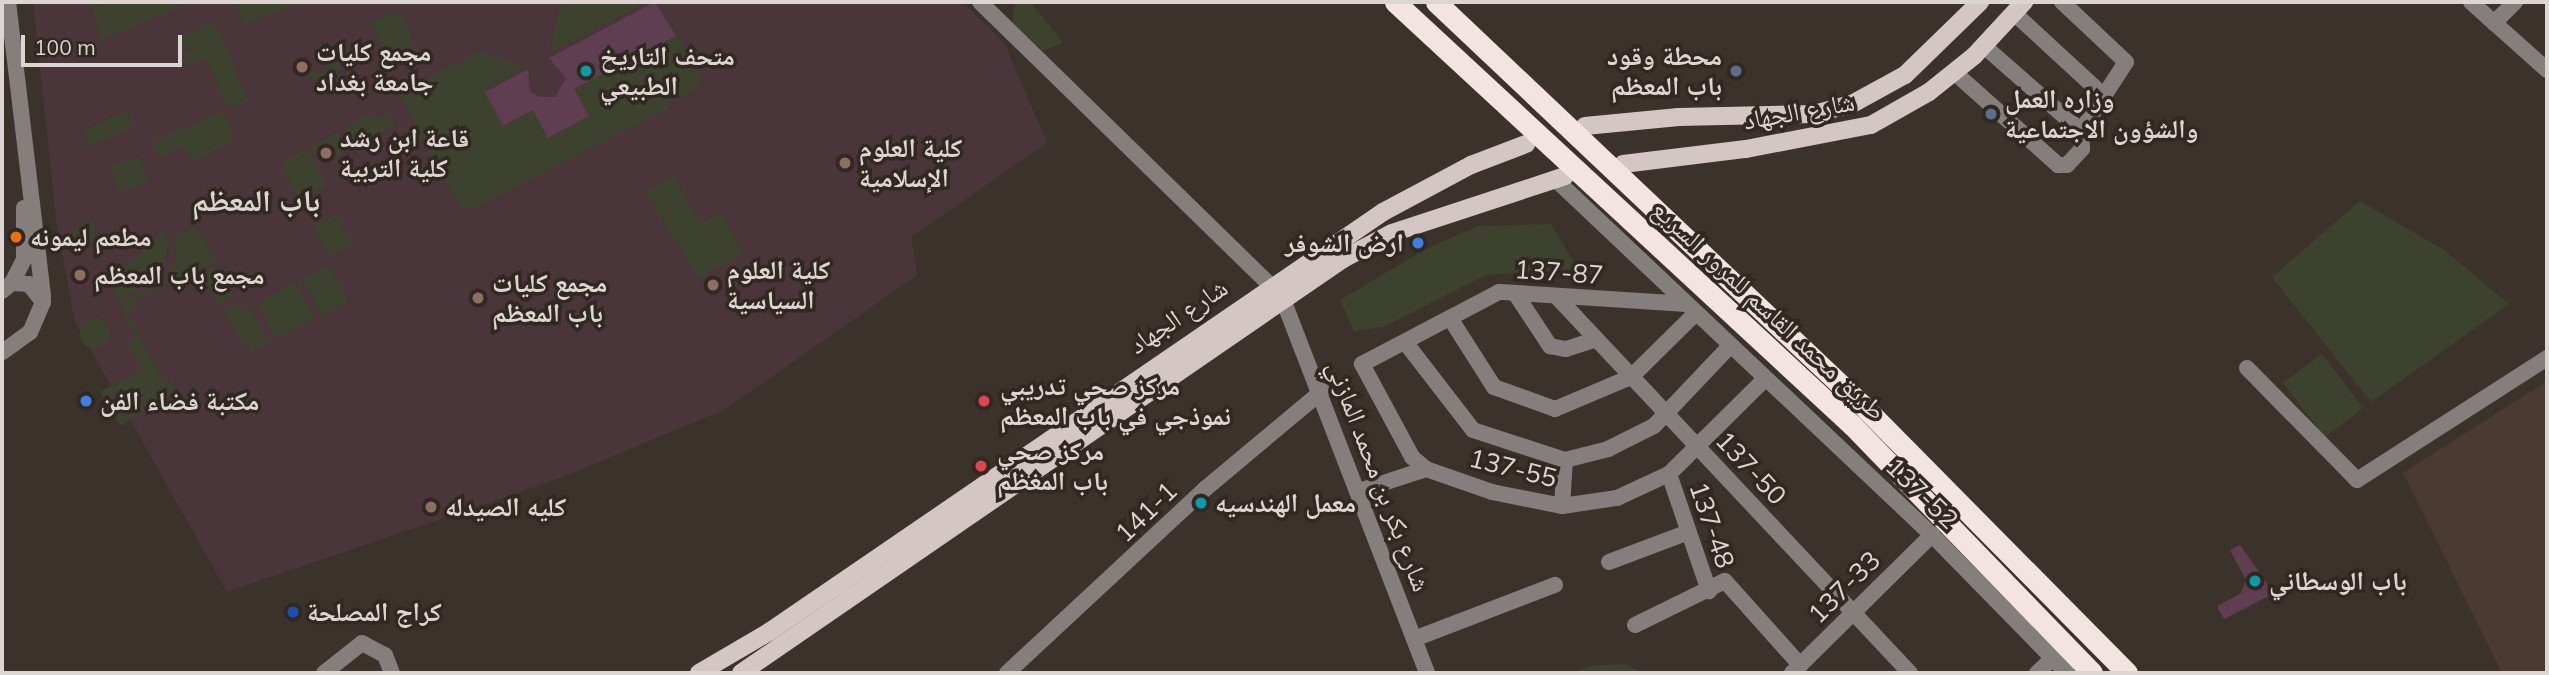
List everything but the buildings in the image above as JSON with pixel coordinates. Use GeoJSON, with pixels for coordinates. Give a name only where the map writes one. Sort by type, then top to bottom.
{"type":"FeatureCollection","features":[{"type":"Feature","properties":{"kind":"highway","name":"طريق محمد القاسم للمرور السريع"},"geometry":{"type":"LineString","coordinates":[[1395,2],[1842,416],[2092,673]]}},
{"type":"Feature","properties":{"kind":"highway","name":"طريق محمد القاسم للمرور السريع"},"geometry":{"type":"LineString","coordinates":[[1436,2],[1862,405],[2127,673]]}},
{"type":"Feature","properties":{"kind":"main road","name":"شارع الجهاد"},"geometry":{"type":"LineString","coordinates":[[1585,126],[1679,117],[1746,119],[1814,114],[1852,104],[1905,75],[1980,2]]}},
{"type":"Feature","properties":{"kind":"main road","name":"شارع الجهاد"},"geometry":{"type":"LineString","coordinates":[[1623,164],[1746,149],[1871,125],[1954,72],[1984,46],[2019,7]]}},
{"type":"Feature","properties":{"kind":"main road"},"geometry":{"type":"LineString","coordinates":[[1746,119],[1733,132],[1736,143],[1746,149]]}},
{"type":"Feature","properties":{"kind":"main road","name":"شارع الجهاد"},"geometry":{"type":"LineString","coordinates":[[699,673],[769,632],[1007,477],[1433,186],[1526,144]]}},
{"type":"Feature","properties":{"kind":"main road","name":"شارع الجهاد"},"geometry":{"type":"LineString","coordinates":[[1276,291],[1392,233],[1560,178]]}},
{"type":"Feature","properties":{"kind":"main road"},"geometry":{"type":"LineString","coordinates":[[1433,186],[1449,194],[1448,214]]}},
{"type":"Feature","properties":{"kind":"main road","name":"شارع الجهاد"},"geometry":{"type":"LineString","coordinates":[[746,672],[1007,477]]}},
{"type":"Feature","properties":{"kind":"street"},"geometry":{"type":"LineString","coordinates":[[6,346],[37,322],[43,296],[25,164],[8,2]]}},
{"type":"Feature","properties":{"kind":"street"},"geometry":{"type":"LineString","coordinates":[[979,2],[1276,291]]}},
{"type":"Feature","properties":{"kind":"street"},"geometry":{"type":"LineString","coordinates":[[1954,72],[2058,165],[2067,165],[2082,149],[2081,131],[2126,62],[2062,2]]}},
{"type":"Feature","properties":{"kind":"street"},"geometry":{"type":"LineString","coordinates":[[2471,2],[2547,70]]}},
{"type":"Feature","properties":{"kind":"street"},"geometry":{"type":"LineString","coordinates":[[2494,23],[2515,2]]}},
{"type":"Feature","properties":{"kind":"street"},"geometry":{"type":"LineString","coordinates":[[2019,7],[2104,96]]}},
{"type":"Feature","properties":{"kind":"street"},"geometry":{"type":"LineString","coordinates":[[1984,46],[2081,131]]}},
{"type":"Feature","properties":{"kind":"street"},"geometry":{"type":"LineString","coordinates":[[7,287],[24,259],[25,164]]}},
{"type":"Feature","properties":{"kind":"street","name":"137-52"},"geometry":{"type":"LineString","coordinates":[[1560,178],[1691,309],[1932,535],[2067,673]]}},
{"type":"Feature","properties":{"kind":"street"},"geometry":{"type":"LineString","coordinates":[[7,287],[35,286],[43,296]]}},
{"type":"Feature","properties":{"kind":"street","name":"شارع بكر بن محمد المازني"},"geometry":{"type":"LineString","coordinates":[[1276,291],[1322,391],[1427,673]]}},
{"type":"Feature","properties":{"kind":"street","name":"137-87"},"geometry":{"type":"LineString","coordinates":[[1426,469],[1412,457],[1362,364],[1499,292],[1691,309]]}},
{"type":"Feature","properties":{"kind":"street"},"geometry":{"type":"LineString","coordinates":[[1515,293],[1550,346],[1566,349],[1596,339]]}},
{"type":"Feature","properties":{"kind":"street","name":"137-50"},"geometry":{"type":"LineString","coordinates":[[1556,296],[1910,673]]}},
{"type":"Feature","properties":{"kind":"street"},"geometry":{"type":"LineString","coordinates":[[1450,318],[1494,387],[1555,409],[1631,377],[1691,309]]}},
{"type":"Feature","properties":{"kind":"street"},"geometry":{"type":"LineString","coordinates":[[1405,342],[1473,430],[1564,460],[1608,449],[1667,414],[1730,345]]}},
{"type":"Feature","properties":{"kind":"street"},"geometry":{"type":"LineString","coordinates":[[2247,368],[2357,480],[2547,358]]}},
{"type":"Feature","properties":{"kind":"street","name":"137-55"},"geometry":{"type":"LineString","coordinates":[[1426,469],[1492,492],[1562,506],[1618,498],[1669,474],[1765,379]]}},
{"type":"Feature","properties":{"kind":"street","name":"141-1"},"geometry":{"type":"LineString","coordinates":[[1007,673],[1205,489],[1322,391]]}},
{"type":"Feature","properties":{"kind":"street"},"geometry":{"type":"LineString","coordinates":[[1562,506],[1564,460]]}},
{"type":"Feature","properties":{"kind":"street"},"geometry":{"type":"LineString","coordinates":[[1359,491],[1426,469]]}},
{"type":"Feature","properties":{"kind":"street","name":"137-48"},"geometry":{"type":"LineString","coordinates":[[1669,474],[1709,591]]}},
{"type":"Feature","properties":{"kind":"street"},"geometry":{"type":"LineString","coordinates":[[1609,562],[1689,532]]}},
{"type":"Feature","properties":{"kind":"street","name":"137-33"},"geometry":{"type":"LineString","coordinates":[[1796,669],[1932,535]]}},
{"type":"Feature","properties":{"kind":"street"},"geometry":{"type":"LineString","coordinates":[[1635,625],[1725,582],[1796,669]]}},
{"type":"Feature","properties":{"kind":"street"},"geometry":{"type":"LineString","coordinates":[[1414,639],[1555,585]]}},
{"type":"Feature","properties":{"kind":"street"},"geometry":{"type":"LineString","coordinates":[[324,673],[362,643],[385,655],[392,673]]}},
{"type":"Feature","properties":{"kind":"street"},"geometry":{"type":"LineString","coordinates":[[2037,673],[2054,657]]}},
{"type":"Feature","properties":{"kind":"shaded area","name":"مجمع كليات باب المعظم"},"geometry":{"type":"Polygon","coordinates":[[[33,2],[962,2],[1005,44],[1047,143],[911,237],[917,275],[726,409],[563,477],[227,592],[75,322],[57,227],[33,2]]]}},
{"type":"Feature","properties":{"kind":"shaded area"},"geometry":{"type":"Polygon","coordinates":[[[2547,381],[2547,673],[2502,673],[2403,473],[2547,381]]]}},
{"type":"Feature","properties":{"kind":"green space"},"geometry":{"type":"Polygon","coordinates":[[[110,2],[176,2],[178,8],[102,40],[91,9],[110,2]]]}},
{"type":"Feature","properties":{"kind":"green space"},"geometry":{"type":"Polygon","coordinates":[[[247,2],[301,2],[243,25],[236,6],[247,2]]]}},
{"type":"Feature","properties":{"kind":"green space"},"geometry":{"type":"Polygon","coordinates":[[[572,2],[648,2],[549,54],[559,8],[572,2]]]}},
{"type":"Feature","properties":{"kind":"green space"},"geometry":{"type":"Polygon","coordinates":[[[1015,2],[1031,2],[1063,43],[1043,51],[1012,22],[1015,2]]]}},
{"type":"Feature","properties":{"kind":"green space"},"geometry":{"type":"Polygon","coordinates":[[[402,12],[414,45],[397,55],[390,45],[383,48],[370,21],[402,12]]]}},
{"type":"Feature","properties":{"kind":"green space"},"geometry":{"type":"Polygon","coordinates":[[[215,21],[249,101],[228,109],[206,58],[187,66],[183,55],[202,43],[181,51],[174,40],[215,21]]]}},
{"type":"Feature","properties":{"kind":"green space"},"geometry":{"type":"Polygon","coordinates":[[[679,35],[701,80],[697,88],[667,104],[669,109],[470,210],[460,206],[398,93],[480,51],[526,67],[486,90],[504,126],[533,110],[548,138],[589,116],[574,89],[679,35]]]}},
{"type":"Feature","properties":{"kind":"green space"},"geometry":{"type":"Polygon","coordinates":[[[350,49],[354,58],[340,66],[337,84],[326,86],[306,76],[309,68],[326,73],[330,61],[350,49]]]}},
{"type":"Feature","properties":{"kind":"green space"},"geometry":{"type":"Polygon","coordinates":[[[127,110],[134,127],[89,147],[83,131],[127,110]]]}},
{"type":"Feature","properties":{"kind":"green space"},"geometry":{"type":"Polygon","coordinates":[[[224,111],[236,139],[193,162],[185,146],[160,158],[152,141],[224,111]]]}},
{"type":"Feature","properties":{"kind":"green space"},"geometry":{"type":"Polygon","coordinates":[[[389,112],[396,124],[354,147],[344,128],[371,113],[375,120],[389,112]]]}},
{"type":"Feature","properties":{"kind":"green space"},"geometry":{"type":"Polygon","coordinates":[[[337,132],[346,151],[318,161],[310,147],[337,132]]]}},
{"type":"Feature","properties":{"kind":"green space"},"geometry":{"type":"Polygon","coordinates":[[[307,148],[327,186],[299,200],[280,163],[307,148]]]}},
{"type":"Feature","properties":{"kind":"green space"},"geometry":{"type":"Polygon","coordinates":[[[140,157],[149,181],[119,193],[109,167],[140,157]]]}},
{"type":"Feature","properties":{"kind":"green space"},"geometry":{"type":"Polygon","coordinates":[[[674,175],[700,223],[721,212],[744,253],[698,278],[645,191],[674,175]]]}},
{"type":"Feature","properties":{"kind":"green space"},"geometry":{"type":"Polygon","coordinates":[[[2360,201],[2444,250],[2509,304],[2371,402],[2272,277],[2360,201]]]}},
{"type":"Feature","properties":{"kind":"green space"},"geometry":{"type":"Polygon","coordinates":[[[336,214],[352,245],[329,256],[313,226],[336,214]]]}},
{"type":"Feature","properties":{"kind":"green space"},"geometry":{"type":"Polygon","coordinates":[[[93,219],[95,236],[84,248],[68,232],[93,219]]]}},
{"type":"Feature","properties":{"kind":"green space"},"geometry":{"type":"Polygon","coordinates":[[[1551,224],[1578,269],[1486,275],[1383,327],[1354,331],[1340,300],[1426,249],[1478,226],[1551,224]]]}},
{"type":"Feature","properties":{"kind":"green space"},"geometry":{"type":"Polygon","coordinates":[[[197,226],[215,260],[134,301],[136,307],[128,312],[164,383],[169,381],[176,393],[120,426],[100,392],[142,370],[128,342],[136,337],[119,304],[168,279],[176,260],[173,237],[197,226]]]}},
{"type":"Feature","properties":{"kind":"green space"},"geometry":{"type":"Polygon","coordinates":[[[163,229],[168,243],[164,269],[150,284],[118,301],[105,275],[137,258],[163,229]]]}},
{"type":"Feature","properties":{"kind":"green space"},"geometry":{"type":"Polygon","coordinates":[[[217,264],[234,295],[218,304],[201,273],[217,264]]]}},
{"type":"Feature","properties":{"kind":"green space"},"geometry":{"type":"Polygon","coordinates":[[[329,265],[349,302],[322,316],[302,279],[329,265]]]}},
{"type":"Feature","properties":{"kind":"green space"},"geometry":{"type":"Polygon","coordinates":[[[296,282],[315,319],[276,339],[257,303],[296,282]]]}},
{"type":"Feature","properties":{"kind":"green space"},"geometry":{"type":"Polygon","coordinates":[[[238,303],[242,310],[250,306],[269,343],[250,352],[222,312],[238,303]]]}},
{"type":"Feature","properties":{"kind":"green space"},"geometry":{"type":"Polygon","coordinates":[[[95,318],[106,322],[110,333],[106,344],[95,348],[84,344],[80,333],[84,322],[95,318]]]}},
{"type":"Feature","properties":{"kind":"green space"},"geometry":{"type":"Polygon","coordinates":[[[2322,354],[2363,408],[2325,437],[2283,383],[2322,354]]]}},
{"type":"Feature","properties":{"kind":"green space"},"geometry":{"type":"Polygon","coordinates":[[[1623,664],[1645,673],[1571,673],[1591,666],[1623,664]]]}},
{"type":"Feature","properties":{"kind":"place","name":"مجمع كليات جامعة بغداد"},"geometry":{"type":"Point","coordinates":[302,67]}},
{"type":"Feature","properties":{"kind":"place","name":"متحف التاريخ الطبيعي"},"geometry":{"type":"Point","coordinates":[586,71]}},
{"type":"Feature","properties":{"kind":"place","name":"محطة وقود باب المعظم"},"geometry":{"type":"Point","coordinates":[1736,71]}},
{"type":"Feature","properties":{"kind":"place","name":"وزاره العمل والشؤون الاجتماعية"},"geometry":{"type":"Point","coordinates":[1991,114]}},
{"type":"Feature","properties":{"kind":"place","name":"قاعة ابن رشد كلية التربية"},"geometry":{"type":"Point","coordinates":[326,153]}},
{"type":"Feature","properties":{"kind":"place","name":"كلية العلوم الإسلامية"},"geometry":{"type":"Point","coordinates":[845,163]}},
{"type":"Feature","properties":{"kind":"place","name":"مطعم ليمونه"},"geometry":{"type":"Point","coordinates":[16,237]}},
{"type":"Feature","properties":{"kind":"place","name":"ارض الشوفر"},"geometry":{"type":"Point","coordinates":[1418,243]}},
{"type":"Feature","properties":{"kind":"place","name":"مجمع باب المعظم"},"geometry":{"type":"Point","coordinates":[80,275]}},
{"type":"Feature","properties":{"kind":"place","name":"كلية العلوم السياسية"},"geometry":{"type":"Point","coordinates":[713,285]}},
{"type":"Feature","properties":{"kind":"place","name":"مجمع كليات باب المعظم"},"geometry":{"type":"Point","coordinates":[478,298]}},
{"type":"Feature","properties":{"kind":"place","name":"مكتبة فضاء الفن"},"geometry":{"type":"Point","coordinates":[86,401]}},
{"type":"Feature","properties":{"kind":"place","name":"مركز صحي تدريبي نموذجي في باب المعظم"},"geometry":{"type":"Point","coordinates":[984,401]}},
{"type":"Feature","properties":{"kind":"place","name":"مركز صحي باب المغظم"},"geometry":{"type":"Point","coordinates":[981,466]}},
{"type":"Feature","properties":{"kind":"place","name":"معمل الهندسيه"},"geometry":{"type":"Point","coordinates":[1201,503]}},
{"type":"Feature","properties":{"kind":"place","name":"كليه الصيدله"},"geometry":{"type":"Point","coordinates":[431,507]}},
{"type":"Feature","properties":{"kind":"place","name":"باب الوسطاني"},"geometry":{"type":"Point","coordinates":[2255,581]}},
{"type":"Feature","properties":{"kind":"place","name":"كراج المصلحة"},"geometry":{"type":"Point","coordinates":[293,612]}},
{"type":"Feature","properties":{"kind":"district","name":"باب المعظم"},"geometry":{"type":"Point","coordinates":[256,200]}}]}
